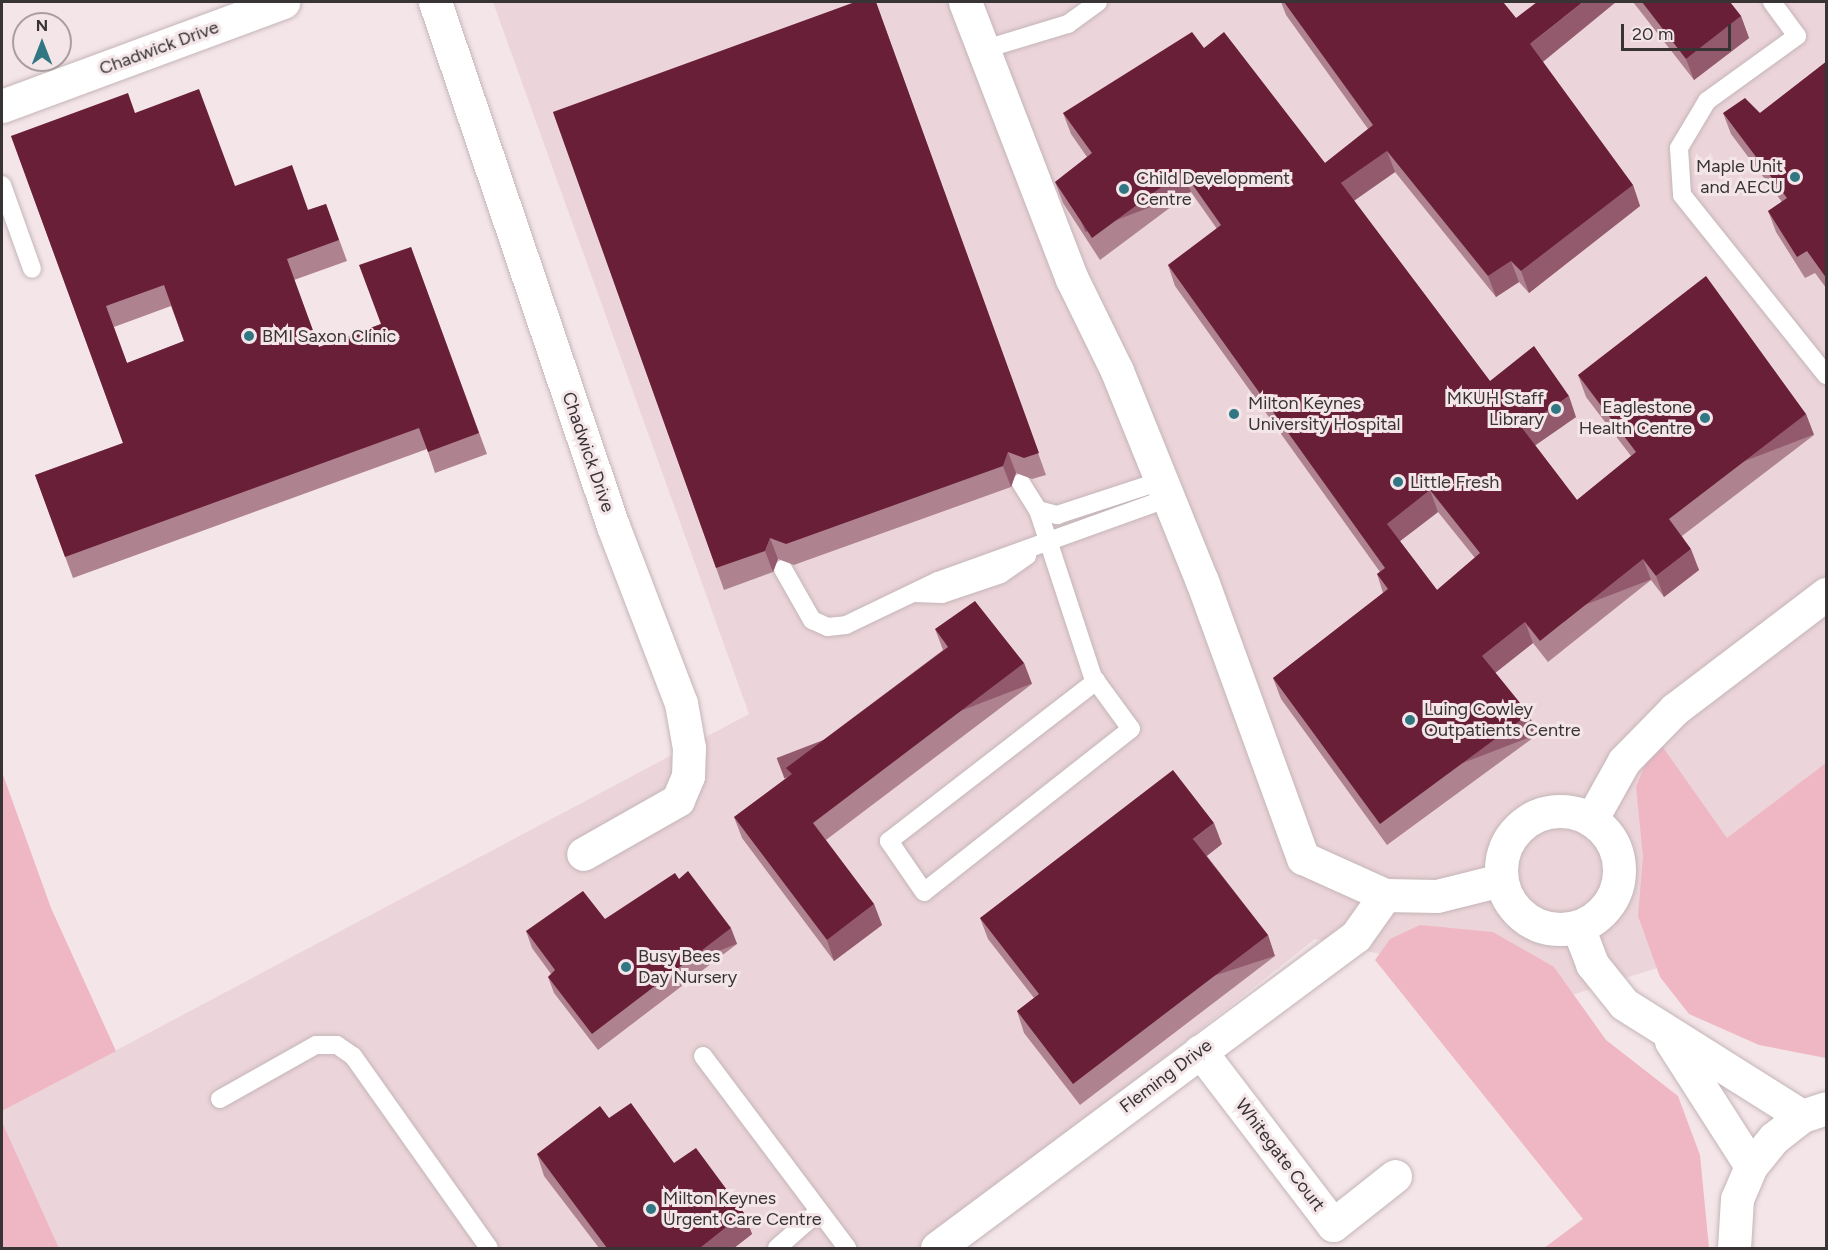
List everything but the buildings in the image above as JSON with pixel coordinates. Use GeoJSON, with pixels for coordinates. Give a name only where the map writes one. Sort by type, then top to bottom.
{"type":"FeatureCollection","features":[{"type":"Feature","properties":{"kind":"main road","name":"Chadwick Drive"},"geometry":{"type":"LineString","coordinates":[[2,106],[283,2]]}},
{"type":"Feature","properties":{"kind":"main road","name":"Chadwick Drive"},"geometry":{"type":"LineString","coordinates":[[435,2],[610,516],[681,703],[689,748],[688,776],[678,800],[583,854]]}},
{"type":"Feature","properties":{"kind":"main road"},"geometry":{"type":"LineString","coordinates":[[965,2],[1072,279],[1165,490],[1303,858],[1385,895],[1437,896],[1501,880]]}},
{"type":"Feature","properties":{"kind":"main road"},"geometry":{"type":"LineString","coordinates":[[1591,820],[1624,760],[1675,709],[1827,594]]}},
{"type":"Feature","properties":{"kind":"main road"},"geometry":{"type":"LineString","coordinates":[[1559,811],[1591,820],[1615,849],[1617,887],[1608,905],[1578,927],[1538,926],[1508,900],[1501,880],[1505,847],[1526,821],[1559,811]]}},
{"type":"Feature","properties":{"kind":"main road","name":"Fleming Drive"},"geometry":{"type":"LineString","coordinates":[[937,1248],[1356,936],[1385,895]]}},
{"type":"Feature","properties":{"kind":"main road"},"geometry":{"type":"LineString","coordinates":[[1578,927],[1592,964],[1624,1004],[1667,1035],[1814,1112],[1774,1138],[1751,1166],[1737,1199],[1732,1244]]}},
{"type":"Feature","properties":{"kind":"main road"},"geometry":{"type":"LineString","coordinates":[[1667,1035],[1751,1166]]}},
{"type":"Feature","properties":{"kind":"main road","name":"Whitegate Court"},"geometry":{"type":"LineString","coordinates":[[1200,1051],[1333,1225],[1395,1176]]}},
{"type":"Feature","properties":{"kind":"lane"},"geometry":{"type":"LineString","coordinates":[[982,50],[1068,24],[1098,2]]}},
{"type":"Feature","properties":{"kind":"lane"},"geometry":{"type":"LineString","coordinates":[[1772,2],[1797,36],[1707,101],[1679,148],[1682,195],[1827,375]]}},
{"type":"Feature","properties":{"kind":"lane"},"geometry":{"type":"LineString","coordinates":[[2,185],[32,269]]}},
{"type":"Feature","properties":{"kind":"lane"},"geometry":{"type":"LineString","coordinates":[[1022,483],[1026,498],[1038,510],[1096,681],[1131,729],[924,892],[889,841],[1096,681]]}},
{"type":"Feature","properties":{"kind":"lane"},"geometry":{"type":"LineString","coordinates":[[1038,510],[1058,515],[1165,490]]}},
{"type":"Feature","properties":{"kind":"lane"},"geometry":{"type":"LineString","coordinates":[[783,569],[800,606],[828,627],[846,625],[910,593],[1048,541],[1165,490]]}},
{"type":"Feature","properties":{"kind":"lane"},"geometry":{"type":"LineString","coordinates":[[220,1100],[316,1045],[338,1045],[353,1056],[489,1248]]}},
{"type":"Feature","properties":{"kind":"lane"},"geometry":{"type":"LineString","coordinates":[[703,1056],[847,1248]]}},
{"type":"Feature","properties":{"kind":"lane"},"geometry":{"type":"LineString","coordinates":[[777,1248],[819,1211]]}},
{"type":"Feature","properties":{"kind":"shaded area","name":"Milton Keynes University Hospital"},"geometry":{"type":"Polygon","coordinates":[[[493,2],[1826,2],[1826,882],[1711,951],[1534,1007],[1449,970],[1315,939],[923,1248],[59,1248],[2,1123],[2,1111],[749,714],[493,2]]]}},
{"type":"Feature","properties":{"kind":"shaded area"},"geometry":{"type":"Polygon","coordinates":[[[1660,743],[1727,838],[1826,763],[1826,1058],[1759,1045],[1689,1014],[1660,977],[1638,916],[1643,857],[1636,787],[1652,748],[1660,743]]]}},
{"type":"Feature","properties":{"kind":"shaded area"},"geometry":{"type":"Polygon","coordinates":[[[2,772],[51,908],[116,1051],[2,1111],[2,772]]]}},
{"type":"Feature","properties":{"kind":"shaded area"},"geometry":{"type":"Polygon","coordinates":[[[1420,925],[1493,932],[1554,967],[1606,1040],[1678,1096],[1700,1155],[1709,1248],[1544,1248],[1583,1219],[1375,960],[1390,939],[1420,925]]]}},
{"type":"Feature","properties":{"kind":"shaded area"},"geometry":{"type":"Polygon","coordinates":[[[2,1122],[59,1248],[2,1248],[2,1122]]]}},
{"type":"Feature","properties":{"kind":"place","name":"Maple Unit and AECU"},"geometry":{"type":"Point","coordinates":[1795,177]}},
{"type":"Feature","properties":{"kind":"place","name":"Child Development Centre"},"geometry":{"type":"Point","coordinates":[1124,189]}},
{"type":"Feature","properties":{"kind":"place","name":"BMI Saxon Clinic"},"geometry":{"type":"Point","coordinates":[249,336]}},
{"type":"Feature","properties":{"kind":"place","name":"MKUH Staff Library"},"geometry":{"type":"Point","coordinates":[1556,409]}},
{"type":"Feature","properties":{"kind":"place","name":"Milton Keynes University Hospital"},"geometry":{"type":"Point","coordinates":[1234,414]}},
{"type":"Feature","properties":{"kind":"place","name":"Eaglestone Health Centre"},"geometry":{"type":"Point","coordinates":[1705,418]}},
{"type":"Feature","properties":{"kind":"place","name":"Little Fresh"},"geometry":{"type":"Point","coordinates":[1398,482]}},
{"type":"Feature","properties":{"kind":"place","name":"Luing Cowley Outpatients Centre"},"geometry":{"type":"Point","coordinates":[1410,720]}},
{"type":"Feature","properties":{"kind":"place","name":"Busy Bees Day Nursery"},"geometry":{"type":"Point","coordinates":[626,967]}},
{"type":"Feature","properties":{"kind":"place","name":"Milton Keynes Urgent Care Centre"},"geometry":{"type":"Point","coordinates":[651,1209]}}]}
